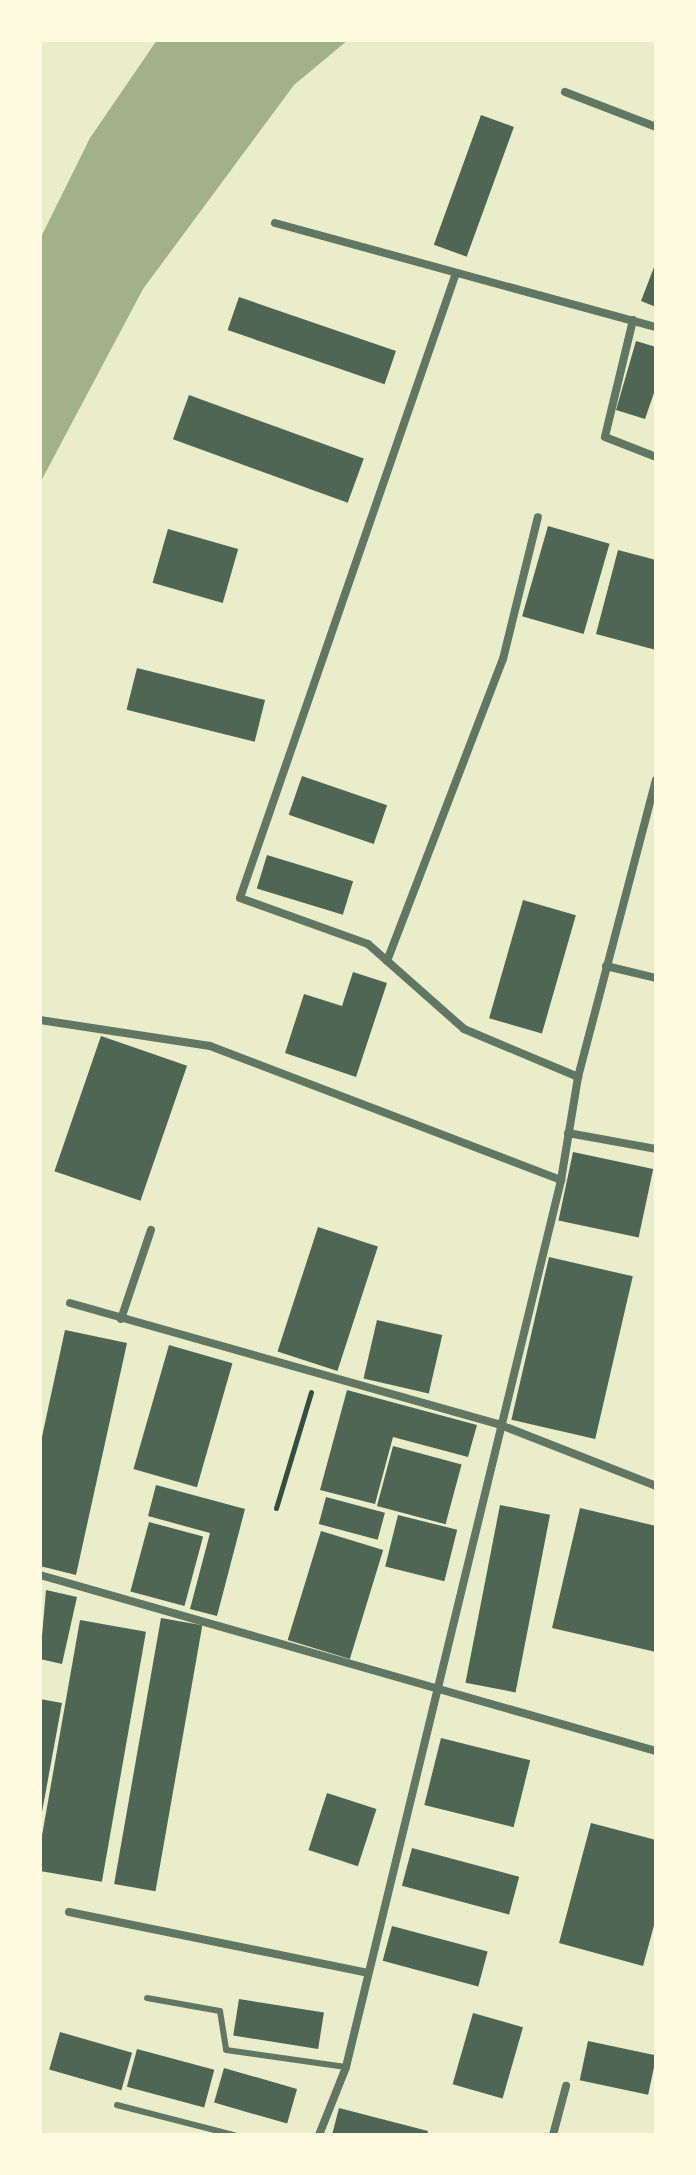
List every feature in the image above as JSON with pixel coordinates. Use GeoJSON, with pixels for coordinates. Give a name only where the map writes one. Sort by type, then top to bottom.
{"type":"FeatureCollection","features":[{"type":"Feature","properties":{"kind":"street"},"geometry":{"type":"LineString","coordinates":[[565,92],[656,127]]}},
{"type":"Feature","properties":{"kind":"street"},"geometry":{"type":"LineString","coordinates":[[275,223],[656,327]]}},
{"type":"Feature","properties":{"kind":"street"},"geometry":{"type":"LineString","coordinates":[[456,273],[240,898],[368,944],[464,1029],[578,1077]]}},
{"type":"Feature","properties":{"kind":"street"},"geometry":{"type":"LineString","coordinates":[[633,320],[605,437],[656,457]]}},
{"type":"Feature","properties":{"kind":"street"},"geometry":{"type":"LineString","coordinates":[[387,961],[503,659],[538,517]]}},
{"type":"Feature","properties":{"kind":"street"},"geometry":{"type":"LineString","coordinates":[[319,2135],[346,2067],[498,1424],[561,1180],[578,1077],[656,780]]}},
{"type":"Feature","properties":{"kind":"street"},"geometry":{"type":"LineString","coordinates":[[606,966],[656,978]]}},
{"type":"Feature","properties":{"kind":"street"},"geometry":{"type":"LineString","coordinates":[[40,1020],[110,1028],[210,1046],[561,1180]]}},
{"type":"Feature","properties":{"kind":"street"},"geometry":{"type":"LineString","coordinates":[[568,1133],[656,1149]]}},
{"type":"Feature","properties":{"kind":"street"},"geometry":{"type":"LineString","coordinates":[[121,1319],[151,1230]]}},
{"type":"Feature","properties":{"kind":"street"},"geometry":{"type":"LineString","coordinates":[[70,1303],[316,1376],[498,1424],[656,1486]]}},
{"type":"Feature","properties":{"kind":"street"},"geometry":{"type":"LineString","coordinates":[[40,1575],[656,1751]]}},
{"type":"Feature","properties":{"kind":"street"},"geometry":{"type":"LineString","coordinates":[[69,1912],[368,1973]]}},
{"type":"Feature","properties":{"kind":"street"},"geometry":{"type":"LineString","coordinates":[[553,2135],[566,2086]]}},
{"type":"Feature","properties":{"kind":"lane"},"geometry":{"type":"LineString","coordinates":[[147,1998],[220,2011],[226,2050],[346,2067]]}},
{"type":"Feature","properties":{"kind":"lane"},"geometry":{"type":"LineString","coordinates":[[117,2105],[234,2135]]}},
{"type":"Feature","properties":{"kind":"path"},"geometry":{"type":"LineString","coordinates":[[276,1508],[316,1376]]}},
{"type":"Feature","properties":{"kind":"shaded area"},"geometry":{"type":"Polygon","coordinates":[[[157,40],[348,40],[294,85],[143,289],[40,483],[40,239],[90,138],[157,40]]]}},
{"type":"Feature","properties":{"kind":"building"},"geometry":{"type":"Polygon","coordinates":[[[481,115],[514,127],[467,257],[434,245],[481,115]]]}},
{"type":"Feature","properties":{"kind":"building"},"geometry":{"type":"Polygon","coordinates":[[[656,262],[656,307],[641,301],[656,262]]]}},
{"type":"Feature","properties":{"kind":"building"},"geometry":{"type":"Polygon","coordinates":[[[239,297],[396,351],[385,384],[228,330],[239,297]]]}},
{"type":"Feature","properties":{"kind":"building"},"geometry":{"type":"Polygon","coordinates":[[[636,341],[656,347],[656,387],[645,419],[616,410],[636,341]]]}},
{"type":"Feature","properties":{"kind":"building"},"geometry":{"type":"Polygon","coordinates":[[[189,395],[364,459],[348,503],[173,439],[189,395]]]}},
{"type":"Feature","properties":{"kind":"building"},"geometry":{"type":"Polygon","coordinates":[[[548,526],[610,544],[584,634],[522,616],[548,526]]]}},
{"type":"Feature","properties":{"kind":"building"},"geometry":{"type":"Polygon","coordinates":[[[168,529],[238,549],[223,603],[153,583],[168,529]]]}},
{"type":"Feature","properties":{"kind":"building"},"geometry":{"type":"Polygon","coordinates":[[[618,550],[656,560],[656,650],[596,634],[618,550]]]}},
{"type":"Feature","properties":{"kind":"building"},"geometry":{"type":"Polygon","coordinates":[[[137,668],[265,700],[255,742],[127,710],[137,668]]]}},
{"type":"Feature","properties":{"kind":"building"},"geometry":{"type":"Polygon","coordinates":[[[302,776],[387,805],[374,844],[289,815],[302,776]]]}},
{"type":"Feature","properties":{"kind":"building"},"geometry":{"type":"Polygon","coordinates":[[[267,855],[353,881],[343,915],[257,888],[267,855]]]}},
{"type":"Feature","properties":{"kind":"building"},"geometry":{"type":"Polygon","coordinates":[[[523,900],[576,915],[542,1033],[489,1018],[523,900]]]}},
{"type":"Feature","properties":{"kind":"building"},"geometry":{"type":"Polygon","coordinates":[[[353,972],[387,983],[356,1077],[285,1053],[304,994],[342,1006],[353,972]]]}},
{"type":"Feature","properties":{"kind":"building"},"geometry":{"type":"Polygon","coordinates":[[[101,1036],[187,1066],[140,1201],[54,1171],[101,1036]]]}},
{"type":"Feature","properties":{"kind":"building"},"geometry":{"type":"Polygon","coordinates":[[[573,1152],[653,1169],[639,1238],[558,1220],[573,1152]]]}},
{"type":"Feature","properties":{"kind":"building"},"geometry":{"type":"Polygon","coordinates":[[[318,1227],[378,1246],[337,1371],[278,1352],[318,1227]]]}},
{"type":"Feature","properties":{"kind":"building"},"geometry":{"type":"Polygon","coordinates":[[[549,1257],[633,1276],[595,1439],[511,1420],[549,1257]]]}},
{"type":"Feature","properties":{"kind":"building"},"geometry":{"type":"Polygon","coordinates":[[[377,1320],[442,1335],[429,1394],[364,1378],[377,1320]]]}},
{"type":"Feature","properties":{"kind":"building"},"geometry":{"type":"Polygon","coordinates":[[[65,1330],[127,1343],[76,1575],[40,1566],[40,1446],[65,1330]]]}},
{"type":"Feature","properties":{"kind":"building"},"geometry":{"type":"Polygon","coordinates":[[[169,1345],[232,1363],[197,1487],[133,1469],[169,1345]]]}},
{"type":"Feature","properties":{"kind":"building"},"geometry":{"type":"Polygon","coordinates":[[[347,1390],[477,1425],[468,1457],[393,1437],[375,1504],[320,1490],[347,1390]]]}},
{"type":"Feature","properties":{"kind":"building"},"geometry":{"type":"Polygon","coordinates":[[[393,1446],[462,1464],[446,1524],[377,1506],[393,1446]]]}},
{"type":"Feature","properties":{"kind":"building"},"geometry":{"type":"Polygon","coordinates":[[[156,1485],[245,1509],[217,1616],[190,1609],[210,1533],[148,1516],[156,1485]]]}},
{"type":"Feature","properties":{"kind":"building"},"geometry":{"type":"Polygon","coordinates":[[[326,1497],[385,1513],[378,1540],[319,1524],[326,1497]]]}},
{"type":"Feature","properties":{"kind":"building"},"geometry":{"type":"Polygon","coordinates":[[[500,1505],[550,1515],[516,1692],[465,1683],[500,1505]]]}},
{"type":"Feature","properties":{"kind":"building"},"geometry":{"type":"Polygon","coordinates":[[[580,1508],[656,1526],[656,1652],[552,1628],[580,1508]]]}},
{"type":"Feature","properties":{"kind":"building"},"geometry":{"type":"Polygon","coordinates":[[[398,1515],[457,1530],[444,1581],[385,1566],[398,1515]]]}},
{"type":"Feature","properties":{"kind":"building"},"geometry":{"type":"Polygon","coordinates":[[[149,1522],[203,1536],[184,1606],[130,1592],[149,1522]]]}},
{"type":"Feature","properties":{"kind":"building"},"geometry":{"type":"Polygon","coordinates":[[[321,1531],[383,1550],[350,1659],[288,1640],[321,1531]]]}},
{"type":"Feature","properties":{"kind":"building"},"geometry":{"type":"Polygon","coordinates":[[[46,1590],[77,1597],[62,1664],[40,1659],[46,1590]]]}},
{"type":"Feature","properties":{"kind":"building"},"geometry":{"type":"Polygon","coordinates":[[[161,1618],[202,1625],[155,1891],[114,1884],[161,1618]]]}},
{"type":"Feature","properties":{"kind":"building"},"geometry":{"type":"Polygon","coordinates":[[[80,1620],[146,1632],[102,1882],[40,1871],[40,1847],[80,1620]]]}},
{"type":"Feature","properties":{"kind":"building"},"geometry":{"type":"Polygon","coordinates":[[[40,1699],[62,1703],[42,1812],[40,1812],[40,1699]]]}},
{"type":"Feature","properties":{"kind":"building"},"geometry":{"type":"Polygon","coordinates":[[[441,1738],[530,1760],[514,1827],[424,1805],[441,1738]]]}},
{"type":"Feature","properties":{"kind":"building"},"geometry":{"type":"Polygon","coordinates":[[[327,1793],[376,1809],[358,1866],[308,1850],[327,1793]]]}},
{"type":"Feature","properties":{"kind":"building"},"geometry":{"type":"Polygon","coordinates":[[[591,1823],[656,1840],[656,1918],[643,1966],[559,1943],[591,1823]]]}},
{"type":"Feature","properties":{"kind":"building"},"geometry":{"type":"Polygon","coordinates":[[[412,1848],[519,1877],[509,1914],[402,1886],[412,1848]]]}},
{"type":"Feature","properties":{"kind":"building"},"geometry":{"type":"Polygon","coordinates":[[[392,1926],[488,1952],[478,1986],[383,1961],[392,1926]]]}},
{"type":"Feature","properties":{"kind":"building"},"geometry":{"type":"Polygon","coordinates":[[[239,1999],[324,2012],[318,2049],[233,2036],[239,1999]]]}},
{"type":"Feature","properties":{"kind":"building"},"geometry":{"type":"Polygon","coordinates":[[[473,2013],[523,2027],[503,2098],[453,2084],[473,2013]]]}},
{"type":"Feature","properties":{"kind":"building"},"geometry":{"type":"Polygon","coordinates":[[[60,2032],[132,2053],[121,2090],[49,2069],[60,2032]]]}},
{"type":"Feature","properties":{"kind":"building"},"geometry":{"type":"Polygon","coordinates":[[[588,2041],[656,2055],[648,2095],[580,2080],[588,2041]]]}},
{"type":"Feature","properties":{"kind":"building"},"geometry":{"type":"Polygon","coordinates":[[[137,2049],[214,2070],[204,2107],[127,2087],[137,2049]]]}},
{"type":"Feature","properties":{"kind":"building"},"geometry":{"type":"Polygon","coordinates":[[[224,2068],[297,2089],[287,2124],[214,2103],[224,2068]]]}},
{"type":"Feature","properties":{"kind":"building"},"geometry":{"type":"Polygon","coordinates":[[[339,2108],[428,2131],[427,2135],[332,2135],[339,2108]]]}}]}
